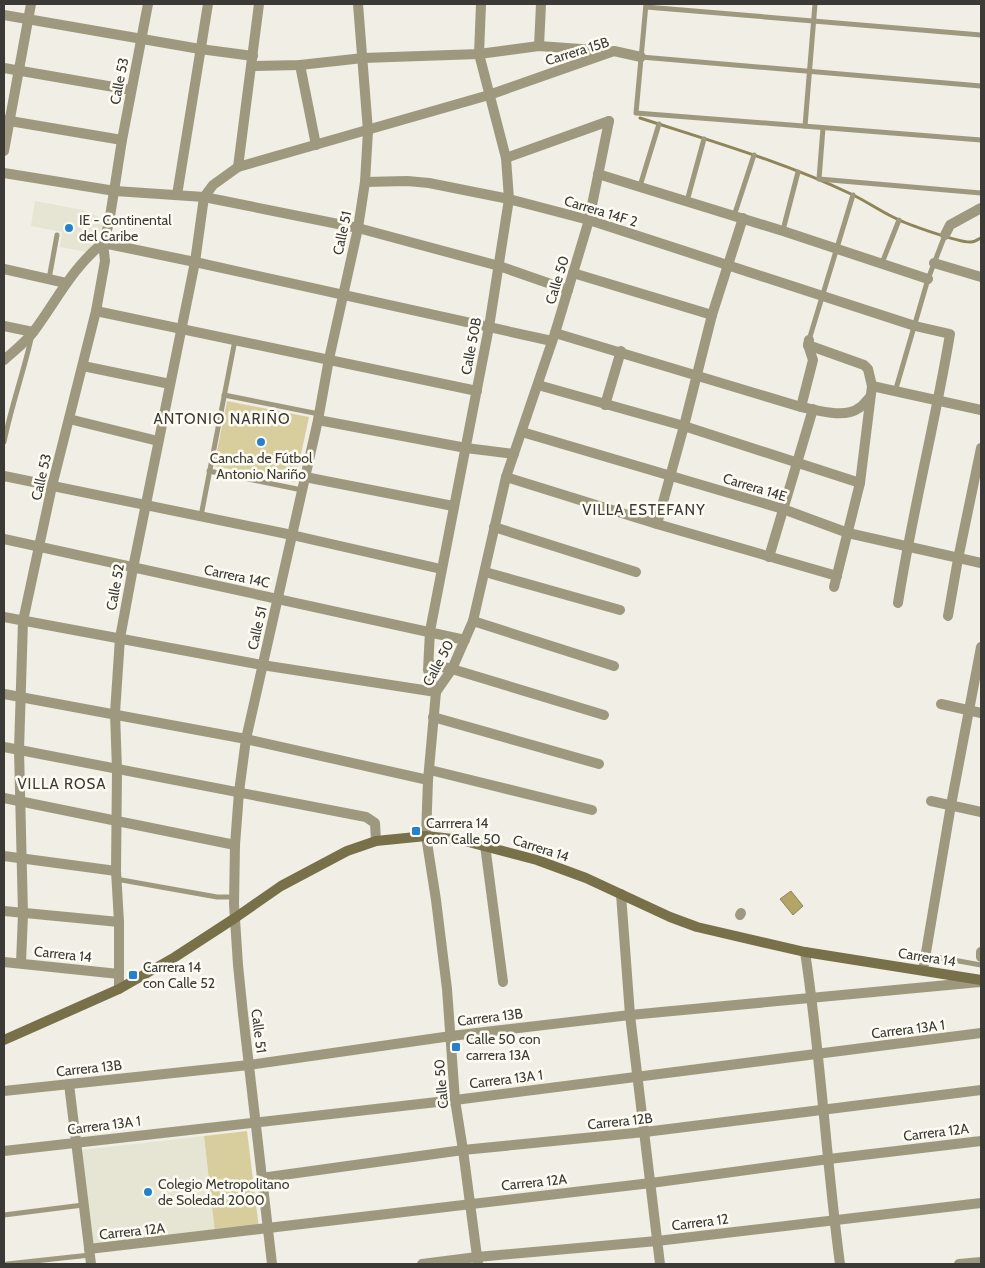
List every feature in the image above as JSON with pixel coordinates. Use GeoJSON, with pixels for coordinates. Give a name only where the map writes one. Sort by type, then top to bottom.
{"type":"FeatureCollection","features":[{"type":"Feature","properties":{"kind":"main road","name":"Carrera 14"},"geometry":{"type":"LineString","coordinates":[[4,1040],[119,989],[175,957],[236,918],[281,886],[347,851],[376,841],[426,836],[485,845],[537,860],[586,878],[670,917],[697,927],[805,952],[981,981]]}},
{"type":"Feature","properties":{"kind":"street"},"geometry":{"type":"LineString","coordinates":[[4,151],[6,121],[31,4]]}},
{"type":"Feature","properties":{"kind":"street","name":"Calle 53"},"geometry":{"type":"LineString","coordinates":[[21,963],[23,914],[19,750],[23,620],[52,486],[96,311],[105,261],[103,243],[109,223],[122,140],[148,4]]}},
{"type":"Feature","properties":{"kind":"street"},"geometry":{"type":"LineString","coordinates":[[177,195],[208,4]]}},
{"type":"Feature","properties":{"kind":"street"},"geometry":{"type":"LineString","coordinates":[[238,167],[258,4],[267,4]]}},
{"type":"Feature","properties":{"kind":"street","name":"Calle 51"},"geometry":{"type":"LineString","coordinates":[[272,1264],[238,965],[234,897],[235,845],[239,792],[246,740],[318,417],[342,295],[358,228],[365,182],[368,131],[358,4]]}},
{"type":"Feature","properties":{"kind":"street","name":"Calle 50B"},"geometry":{"type":"LineString","coordinates":[[436,692],[428,670],[430,631],[489,327],[509,199],[506,158],[488,95],[479,54],[481,4]]}},
{"type":"Feature","properties":{"kind":"street"},"geometry":{"type":"LineString","coordinates":[[539,46],[541,4]]}},
{"type":"Feature","properties":{"kind":"street"},"geometry":{"type":"LineString","coordinates":[[4,15],[200,49],[252,61],[300,66],[363,58],[479,54],[539,46],[614,52]]}},
{"type":"Feature","properties":{"kind":"street","name":"Carrera 15B"},"geometry":{"type":"LineString","coordinates":[[204,197],[213,185],[238,167],[488,95],[614,52],[641,57]]}},
{"type":"Feature","properties":{"kind":"street"},"geometry":{"type":"LineString","coordinates":[[300,66],[316,145]]}},
{"type":"Feature","properties":{"kind":"street"},"geometry":{"type":"LineString","coordinates":[[4,68],[131,90]]}},
{"type":"Feature","properties":{"kind":"street"},"geometry":{"type":"LineString","coordinates":[[6,121],[122,140]]}},
{"type":"Feature","properties":{"kind":"street","name":"Calle 50"},"geometry":{"type":"LineString","coordinates":[[477,1260],[455,1100],[451,1036],[436,900],[426,836],[436,692],[452,668],[473,621],[506,477],[554,337],[589,220],[609,121],[506,158]]}},
{"type":"Feature","properties":{"kind":"street"},"geometry":{"type":"LineString","coordinates":[[4,173],[115,191],[204,197],[358,228],[499,266],[568,290]]}},
{"type":"Feature","properties":{"kind":"street"},"geometry":{"type":"LineString","coordinates":[[598,174],[837,248],[928,279]]}},
{"type":"Feature","properties":{"kind":"street","name":"Carrera 14F 2"},"geometry":{"type":"LineString","coordinates":[[365,182],[406,181],[428,183],[509,199],[589,220],[823,297],[915,326],[950,334],[939,401]]}},
{"type":"Feature","properties":{"kind":"street","name":"Calle 52"},"geometry":{"type":"LineString","coordinates":[[119,989],[115,713],[120,638],[195,262],[204,197]]}},
{"type":"Feature","properties":{"kind":"street"},"geometry":{"type":"LineString","coordinates":[[945,235],[950,225],[981,208]]}},
{"type":"Feature","properties":{"kind":"street"},"geometry":{"type":"LineString","coordinates":[[657,524],[712,315],[728,265],[738,217]]}},
{"type":"Feature","properties":{"kind":"street"},"geometry":{"type":"LineString","coordinates":[[4,360],[33,332],[86,256],[103,243],[489,327],[554,337],[621,351],[801,407],[841,413],[850,412],[859,408],[871,392]]}},
{"type":"Feature","properties":{"kind":"street"},"geometry":{"type":"LineString","coordinates":[[934,263],[981,277]]}},
{"type":"Feature","properties":{"kind":"street"},"geometry":{"type":"LineString","coordinates":[[4,269],[66,283]]}},
{"type":"Feature","properties":{"kind":"street"},"geometry":{"type":"LineString","coordinates":[[573,273],[712,315]]}},
{"type":"Feature","properties":{"kind":"street"},"geometry":{"type":"LineString","coordinates":[[96,311],[477,391]]}},
{"type":"Feature","properties":{"kind":"street"},"geometry":{"type":"LineString","coordinates":[[4,326],[33,332]]}},
{"type":"Feature","properties":{"kind":"street"},"geometry":{"type":"LineString","coordinates":[[808,342],[866,367],[871,392],[860,483],[834,587]]}},
{"type":"Feature","properties":{"kind":"street"},"geometry":{"type":"LineString","coordinates":[[801,407],[813,360],[808,342]]}},
{"type":"Feature","properties":{"kind":"street"},"geometry":{"type":"LineString","coordinates":[[605,405],[621,351]]}},
{"type":"Feature","properties":{"kind":"street"},"geometry":{"type":"LineString","coordinates":[[83,366],[170,384]]}},
{"type":"Feature","properties":{"kind":"street"},"geometry":{"type":"LineString","coordinates":[[538,385],[684,426],[860,483]]}},
{"type":"Feature","properties":{"kind":"street"},"geometry":{"type":"LineString","coordinates":[[871,392],[895,392],[981,410]]}},
{"type":"Feature","properties":{"kind":"street"},"geometry":{"type":"LineString","coordinates":[[898,603],[906,547],[939,401]]}},
{"type":"Feature","properties":{"kind":"street"},"geometry":{"type":"LineString","coordinates":[[769,557],[813,409]]}},
{"type":"Feature","properties":{"kind":"street"},"geometry":{"type":"LineString","coordinates":[[318,417],[466,448],[514,454]]}},
{"type":"Feature","properties":{"kind":"street"},"geometry":{"type":"LineString","coordinates":[[69,419],[158,441]]}},
{"type":"Feature","properties":{"kind":"street","name":"Carrera 14E"},"geometry":{"type":"LineString","coordinates":[[522,432],[783,509],[848,533],[981,563]]}},
{"type":"Feature","properties":{"kind":"street"},"geometry":{"type":"LineString","coordinates":[[948,616],[981,448]]}},
{"type":"Feature","properties":{"kind":"street"},"geometry":{"type":"LineString","coordinates":[[4,476],[292,535],[441,570]]}},
{"type":"Feature","properties":{"kind":"street"},"geometry":{"type":"LineString","coordinates":[[305,476],[453,506]]}},
{"type":"Feature","properties":{"kind":"street"},"geometry":{"type":"LineString","coordinates":[[506,477],[657,524],[837,576]]}},
{"type":"Feature","properties":{"kind":"street"},"geometry":{"type":"LineString","coordinates":[[494,527],[636,572]]}},
{"type":"Feature","properties":{"kind":"street","name":"Carrera 14C"},"geometry":{"type":"LineString","coordinates":[[4,539],[465,640]]}},
{"type":"Feature","properties":{"kind":"street"},"geometry":{"type":"LineString","coordinates":[[485,572],[620,610]]}},
{"type":"Feature","properties":{"kind":"street"},"geometry":{"type":"LineString","coordinates":[[4,617],[262,666],[436,692]]}},
{"type":"Feature","properties":{"kind":"street"},"geometry":{"type":"LineString","coordinates":[[473,621],[614,666]]}},
{"type":"Feature","properties":{"kind":"street"},"geometry":{"type":"LineString","coordinates":[[923,970],[951,805],[981,647]]}},
{"type":"Feature","properties":{"kind":"street"},"geometry":{"type":"LineString","coordinates":[[429,664],[452,668],[604,715]]}},
{"type":"Feature","properties":{"kind":"street"},"geometry":{"type":"LineString","coordinates":[[4,694],[115,713],[429,775],[592,810]]}},
{"type":"Feature","properties":{"kind":"street"},"geometry":{"type":"LineString","coordinates":[[940,704],[981,713]]}},
{"type":"Feature","properties":{"kind":"street"},"geometry":{"type":"LineString","coordinates":[[433,718],[599,764]]}},
{"type":"Feature","properties":{"kind":"street"},"geometry":{"type":"LineString","coordinates":[[4,747],[369,818],[375,823],[376,841]]}},
{"type":"Feature","properties":{"kind":"street"},"geometry":{"type":"LineString","coordinates":[[4,798],[235,845]]}},
{"type":"Feature","properties":{"kind":"street"},"geometry":{"type":"LineString","coordinates":[[931,801],[981,812]]}},
{"type":"Feature","properties":{"kind":"street"},"geometry":{"type":"LineString","coordinates":[[485,845],[502,982]]}},
{"type":"Feature","properties":{"kind":"street"},"geometry":{"type":"LineString","coordinates":[[4,856],[116,875]]}},
{"type":"Feature","properties":{"kind":"street"},"geometry":{"type":"LineString","coordinates":[[621,894],[630,1015],[660,1264]]}},
{"type":"Feature","properties":{"kind":"street"},"geometry":{"type":"LineString","coordinates":[[4,911],[119,922]]}},
{"type":"Feature","properties":{"kind":"street"},"geometry":{"type":"LineString","coordinates":[[805,952],[812,998],[840,1264]]}},
{"type":"Feature","properties":{"kind":"street"},"geometry":{"type":"LineString","coordinates":[[981,952],[981,957]]}},
{"type":"Feature","properties":{"kind":"street","name":"Carrera 14"},"geometry":{"type":"LineString","coordinates":[[4,962],[119,974]]}},
{"type":"Feature","properties":{"kind":"street","name":"Carrera 13B"},"geometry":{"type":"LineString","coordinates":[[4,1091],[249,1065],[451,1036],[630,1015],[981,981]]}},
{"type":"Feature","properties":{"kind":"street","name":"Carrera 13A 1"},"geometry":{"type":"LineString","coordinates":[[4,1151],[255,1121],[455,1100],[981,1033]]}},
{"type":"Feature","properties":{"kind":"street"},"geometry":{"type":"LineString","coordinates":[[69,1084],[90,1256]]}},
{"type":"Feature","properties":{"kind":"street","name":"Carrera 12B"},"geometry":{"type":"LineString","coordinates":[[261,1178],[463,1150],[645,1132],[981,1090]]}},
{"type":"Feature","properties":{"kind":"street","name":"Carrera 12A"},"geometry":{"type":"LineString","coordinates":[[90,1256],[267,1229],[470,1203],[651,1183],[981,1140]]}},
{"type":"Feature","properties":{"kind":"street","name":"Carrera 12"},"geometry":{"type":"LineString","coordinates":[[422,1264],[657,1241],[981,1202]]}},
{"type":"Feature","properties":{"kind":"street"},"geometry":{"type":"LineString","coordinates":[[959,1264],[981,1262]]}},
{"type":"Feature","properties":{"kind":"lane"},"geometry":{"type":"LineString","coordinates":[[805,126],[815,4]]}},
{"type":"Feature","properties":{"kind":"lane"},"geometry":{"type":"LineString","coordinates":[[981,36],[646,5],[636,113],[981,140]]}},
{"type":"Feature","properties":{"kind":"lane","name":"Carrera 15B"},"geometry":{"type":"LineString","coordinates":[[641,57],[981,86]]}},
{"type":"Feature","properties":{"kind":"lane"},"geometry":{"type":"LineString","coordinates":[[640,187],[659,124]]}},
{"type":"Feature","properties":{"kind":"lane"},"geometry":{"type":"LineString","coordinates":[[823,128],[819,179],[981,193]]}},
{"type":"Feature","properties":{"kind":"lane"},"geometry":{"type":"LineString","coordinates":[[686,201],[704,139]]}},
{"type":"Feature","properties":{"kind":"lane"},"geometry":{"type":"LineString","coordinates":[[738,217],[754,155]]}},
{"type":"Feature","properties":{"kind":"lane"},"geometry":{"type":"LineString","coordinates":[[782,231],[798,172]]}},
{"type":"Feature","properties":{"kind":"lane"},"geometry":{"type":"LineString","coordinates":[[808,342],[853,195]]}},
{"type":"Feature","properties":{"kind":"lane"},"geometry":{"type":"LineString","coordinates":[[882,263],[898,220]]}},
{"type":"Feature","properties":{"kind":"lane"},"geometry":{"type":"LineString","coordinates":[[49,279],[57,235]]}},
{"type":"Feature","properties":{"kind":"lane"},"geometry":{"type":"LineString","coordinates":[[895,392],[928,279],[945,235]]}},
{"type":"Feature","properties":{"kind":"lane"},"geometry":{"type":"LineString","coordinates":[[4,442],[6,419],[22,376],[33,332]]}},
{"type":"Feature","properties":{"kind":"lane"},"geometry":{"type":"LineString","coordinates":[[200,516],[235,339]]}},
{"type":"Feature","properties":{"kind":"lane"},"geometry":{"type":"LineString","coordinates":[[224,395],[318,417]]}},
{"type":"Feature","properties":{"kind":"lane"},"geometry":{"type":"LineString","coordinates":[[209,471],[302,490]]}},
{"type":"Feature","properties":{"kind":"lane"},"geometry":{"type":"LineString","coordinates":[[116,875],[217,897],[234,897]]}},
{"type":"Feature","properties":{"kind":"lane"},"geometry":{"type":"LineString","coordinates":[[925,954],[981,965]]}},
{"type":"Feature","properties":{"kind":"lane"},"geometry":{"type":"LineString","coordinates":[[4,1215],[84,1205]]}},
{"type":"Feature","properties":{"kind":"lane"},"geometry":{"type":"LineString","coordinates":[[8,1264],[90,1256]]}},
{"type":"Feature","properties":{"kind":"shaded area","name":"IE - Continental del Caribe"},"geometry":{"type":"Polygon","coordinates":[[[35,201],[83,210],[106,220],[88,252],[60,247],[62,232],[31,226],[35,201]]]}},
{"type":"Feature","properties":{"kind":"shaded area","name":"Cancha de Fútbol Antonio Nariño"},"geometry":{"type":"Polygon","coordinates":[[[227,401],[309,417],[295,482],[214,466],[227,401]]]}},
{"type":"Feature","properties":{"kind":"shaded area"},"geometry":{"type":"Polygon","coordinates":[[[791,891],[803,906],[793,915],[780,899],[791,891]]]}},
{"type":"Feature","properties":{"kind":"shaded area"},"geometry":{"type":"Polygon","coordinates":[[[247,1131],[259,1228],[215,1233],[204,1136],[247,1131]]]}},
{"type":"Feature","properties":{"kind":"shaded area","name":"Colegio Metropolitano de Soledad 2000"},"geometry":{"type":"Polygon","coordinates":[[[204,1136],[215,1233],[94,1247],[81,1150],[204,1136]]]}},
{"type":"Feature","properties":{"kind":"waterway"},"geometry":{"type":"LineString","coordinates":[[640,118],[747,153],[826,182],[895,218],[921,228],[965,242],[972,242],[981,238]]}},
{"type":"Feature","properties":{"kind":"place","name":"IE - Continental del Caribe"},"geometry":{"type":"Point","coordinates":[69,228]}},
{"type":"Feature","properties":{"kind":"place","name":"Cancha de Fútbol Antonio Nariño"},"geometry":{"type":"Point","coordinates":[261,442]}},
{"type":"Feature","properties":{"kind":"place","name":"Carrrera 14 con Calle 50"},"geometry":{"type":"Point","coordinates":[416,831]}},
{"type":"Feature","properties":{"kind":"place","name":"Carrera 14 con Calle 52"},"geometry":{"type":"Point","coordinates":[133,975]}},
{"type":"Feature","properties":{"kind":"place","name":"Calle 50 con carrera 13A"},"geometry":{"type":"Point","coordinates":[456,1047]}},
{"type":"Feature","properties":{"kind":"place","name":"Colegio Metropolitano de Soledad 2000"},"geometry":{"type":"Point","coordinates":[148,1192]}},
{"type":"Feature","properties":{"kind":"district","name":"ANTONIO NARIÑO"},"geometry":{"type":"Point","coordinates":[222,419]}},
{"type":"Feature","properties":{"kind":"district","name":"VILLA ESTEFANY"},"geometry":{"type":"Point","coordinates":[644,510]}},
{"type":"Feature","properties":{"kind":"district","name":"VILLA ROSA"},"geometry":{"type":"Point","coordinates":[62,784]}}]}
